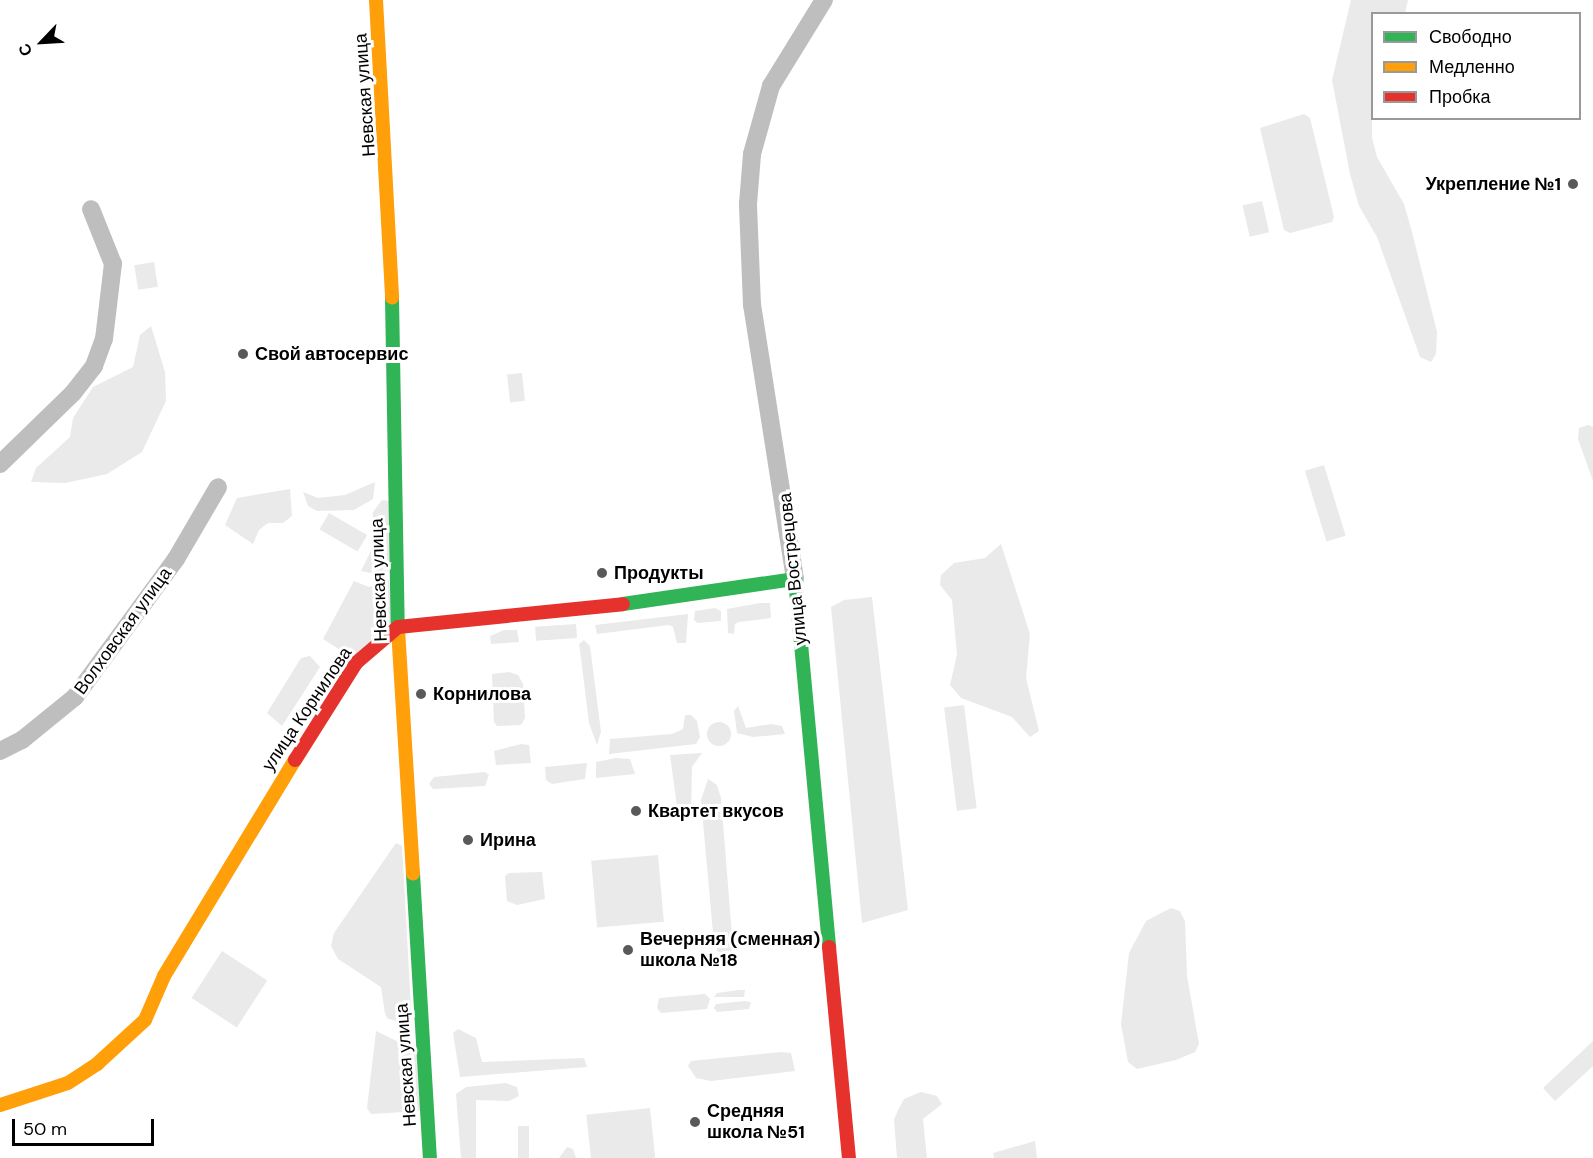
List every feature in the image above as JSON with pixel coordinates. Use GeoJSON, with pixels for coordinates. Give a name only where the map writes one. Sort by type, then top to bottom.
{"type":"FeatureCollection","features":[{"type":"Feature","properties":{"kind":"street","name":"Невская улица"},"geometry":{"type":"LineString","coordinates":[[376,0],[387,150],[394,347],[398,627],[430,1158]]}},
{"type":"Feature","properties":{"kind":"street","name":"улица Вострецова"},"geometry":{"type":"LineString","coordinates":[[825,0],[771,86],[752,154],[748,204],[752,304],[795,579],[849,1158]]}},
{"type":"Feature","properties":{"kind":"street"},"geometry":{"type":"LineString","coordinates":[[0,464],[73,393],[93,366],[104,339],[113,264],[91,208]]}},
{"type":"Feature","properties":{"kind":"street","name":"Волховская улица"},"geometry":{"type":"LineString","coordinates":[[0,750],[22,740],[75,698],[176,559],[218,487]]}},
{"type":"Feature","properties":{"kind":"street"},"geometry":{"type":"LineString","coordinates":[[398,627],[591,609],[795,579]]}},
{"type":"Feature","properties":{"kind":"street","name":"улица Корнилова"},"geometry":{"type":"LineString","coordinates":[[0,1105],[68,1083],[97,1064],[146,1020],[164,976],[238,849],[356,663],[398,627]]}},
{"type":"Feature","properties":{"kind":"shaded area"},"geometry":{"type":"Polygon","coordinates":[[[1351,0],[1408,0],[1405,12],[1371,12],[1372,138],[1377,157],[1404,204],[1412,232],[1437,332],[1436,354],[1431,362],[1420,357],[1377,237],[1359,206],[1350,174],[1332,80],[1351,0]]]}},
{"type":"Feature","properties":{"kind":"shaded area"},"geometry":{"type":"Polygon","coordinates":[[[1304,114],[1310,118],[1334,217],[1332,222],[1290,233],[1284,230],[1260,128],[1304,114]]]}},
{"type":"Feature","properties":{"kind":"shaded area"},"geometry":{"type":"Polygon","coordinates":[[[1262,201],[1269,232],[1250,237],[1243,205],[1262,201]]]}},
{"type":"Feature","properties":{"kind":"shaded area"},"geometry":{"type":"Polygon","coordinates":[[[154,262],[158,287],[138,290],[134,265],[154,262]]]}},
{"type":"Feature","properties":{"kind":"shaded area"},"geometry":{"type":"Polygon","coordinates":[[[151,326],[165,372],[166,401],[142,452],[107,474],[65,483],[31,482],[36,468],[70,437],[73,418],[93,387],[133,367],[140,335],[151,326]]]}},
{"type":"Feature","properties":{"kind":"shaded area"},"geometry":{"type":"Polygon","coordinates":[[[522,373],[525,401],[510,402],[507,375],[522,373]]]}},
{"type":"Feature","properties":{"kind":"shaded area"},"geometry":{"type":"Polygon","coordinates":[[[1588,425],[1593,427],[1593,481],[1578,439],[1579,428],[1588,425]]]}},
{"type":"Feature","properties":{"kind":"shaded area"},"geometry":{"type":"Polygon","coordinates":[[[1324,465],[1346,536],[1327,542],[1305,471],[1324,465]]]}},
{"type":"Feature","properties":{"kind":"shaded area"},"geometry":{"type":"Polygon","coordinates":[[[375,482],[373,499],[354,510],[317,511],[308,506],[303,492],[318,498],[345,495],[375,482]]]}},
{"type":"Feature","properties":{"kind":"shaded area"},"geometry":{"type":"Polygon","coordinates":[[[290,489],[292,516],[283,523],[268,523],[259,530],[253,544],[225,525],[237,498],[290,489]]]}},
{"type":"Feature","properties":{"kind":"shaded area"},"geometry":{"type":"Polygon","coordinates":[[[382,500],[390,501],[393,568],[381,575],[361,571],[371,551],[373,512],[382,500]]]}},
{"type":"Feature","properties":{"kind":"shaded area"},"geometry":{"type":"Polygon","coordinates":[[[329,513],[367,535],[358,551],[320,529],[329,513]]]}},
{"type":"Feature","properties":{"kind":"shaded area"},"geometry":{"type":"Polygon","coordinates":[[[1001,544],[1030,634],[1026,678],[1039,731],[1030,737],[1012,717],[961,698],[950,685],[957,654],[952,600],[940,585],[941,575],[954,563],[985,558],[1001,544]]]}},
{"type":"Feature","properties":{"kind":"shaded area"},"geometry":{"type":"Polygon","coordinates":[[[389,580],[394,624],[353,658],[323,639],[354,581],[369,587],[389,580]]]}},
{"type":"Feature","properties":{"kind":"shaded area"},"geometry":{"type":"Polygon","coordinates":[[[872,597],[908,910],[862,923],[831,607],[844,600],[872,597]]]}},
{"type":"Feature","properties":{"kind":"shaded area"},"geometry":{"type":"Polygon","coordinates":[[[770,603],[771,618],[739,622],[735,624],[734,634],[728,633],[727,609],[770,603]]]}},
{"type":"Feature","properties":{"kind":"shaded area"},"geometry":{"type":"Polygon","coordinates":[[[715,608],[721,611],[721,621],[698,623],[694,620],[695,611],[715,608]]]}},
{"type":"Feature","properties":{"kind":"shaded area"},"geometry":{"type":"Polygon","coordinates":[[[688,614],[686,643],[677,643],[673,627],[669,625],[597,634],[595,625],[688,614]]]}},
{"type":"Feature","properties":{"kind":"shaded area"},"geometry":{"type":"Polygon","coordinates":[[[576,624],[577,638],[536,641],[535,627],[576,624]]]}},
{"type":"Feature","properties":{"kind":"shaded area"},"geometry":{"type":"Polygon","coordinates":[[[504,630],[517,630],[519,642],[491,644],[490,636],[504,630]]]}},
{"type":"Feature","properties":{"kind":"shaded area"},"geometry":{"type":"Polygon","coordinates":[[[584,640],[590,646],[601,732],[597,745],[589,723],[579,644],[584,640]]]}},
{"type":"Feature","properties":{"kind":"shaded area"},"geometry":{"type":"Polygon","coordinates":[[[310,656],[320,667],[282,726],[267,713],[301,658],[310,656]]]}},
{"type":"Feature","properties":{"kind":"shaded area"},"geometry":{"type":"Polygon","coordinates":[[[509,672],[518,675],[523,684],[525,718],[521,725],[497,726],[494,722],[492,674],[509,672]]]}},
{"type":"Feature","properties":{"kind":"shaded area"},"geometry":{"type":"Polygon","coordinates":[[[964,705],[977,808],[957,811],[944,707],[964,705]]]}},
{"type":"Feature","properties":{"kind":"shaded area"},"geometry":{"type":"Polygon","coordinates":[[[738,706],[746,728],[771,724],[782,726],[785,734],[753,737],[737,733],[734,711],[738,706]]]}},
{"type":"Feature","properties":{"kind":"shaded area"},"geometry":{"type":"Polygon","coordinates":[[[685,715],[691,715],[697,721],[700,737],[696,744],[609,754],[610,739],[672,734],[683,729],[685,715]]]}},
{"type":"Feature","properties":{"kind":"shaded area"},"geometry":{"type":"Polygon","coordinates":[[[719,722],[727,726],[731,734],[727,742],[719,746],[711,742],[707,734],[711,726],[719,722]]]}},
{"type":"Feature","properties":{"kind":"shaded area"},"geometry":{"type":"Polygon","coordinates":[[[521,744],[529,745],[531,763],[496,765],[494,751],[521,744]]]}},
{"type":"Feature","properties":{"kind":"shaded area"},"geometry":{"type":"Polygon","coordinates":[[[702,753],[692,767],[691,815],[678,814],[670,755],[702,753]]]}},
{"type":"Feature","properties":{"kind":"shaded area"},"geometry":{"type":"Polygon","coordinates":[[[616,758],[630,759],[635,774],[596,778],[596,762],[616,758]]]}},
{"type":"Feature","properties":{"kind":"shaded area"},"geometry":{"type":"Polygon","coordinates":[[[587,763],[585,779],[552,784],[546,780],[545,767],[587,763]]]}},
{"type":"Feature","properties":{"kind":"shaded area"},"geometry":{"type":"Polygon","coordinates":[[[485,772],[489,775],[485,786],[433,789],[429,784],[434,777],[485,772]]]}},
{"type":"Feature","properties":{"kind":"shaded area"},"geometry":{"type":"Polygon","coordinates":[[[708,779],[717,785],[721,798],[733,948],[727,957],[717,951],[713,933],[701,800],[708,779]]]}},
{"type":"Feature","properties":{"kind":"shaded area"},"geometry":{"type":"Polygon","coordinates":[[[396,843],[402,846],[411,1008],[407,1018],[399,1021],[388,1019],[385,1014],[381,987],[338,959],[331,946],[334,933],[396,843]]]}},
{"type":"Feature","properties":{"kind":"shaded area"},"geometry":{"type":"Polygon","coordinates":[[[658,855],[664,922],[597,928],[591,861],[658,855]]]}},
{"type":"Feature","properties":{"kind":"shaded area"},"geometry":{"type":"Polygon","coordinates":[[[542,872],[545,899],[517,905],[507,901],[505,876],[509,873],[542,872]]]}},
{"type":"Feature","properties":{"kind":"shaded area"},"geometry":{"type":"Polygon","coordinates":[[[1171,908],[1180,911],[1185,921],[1187,976],[1199,1044],[1195,1052],[1176,1060],[1137,1069],[1128,1062],[1121,1024],[1129,953],[1146,921],[1171,908]]]}},
{"type":"Feature","properties":{"kind":"shaded area"},"geometry":{"type":"Polygon","coordinates":[[[222,951],[267,980],[237,1027],[192,998],[222,951]]]}},
{"type":"Feature","properties":{"kind":"shaded area"},"geometry":{"type":"Polygon","coordinates":[[[745,990],[744,997],[714,997],[717,993],[745,990]]]}},
{"type":"Feature","properties":{"kind":"shaded area"},"geometry":{"type":"Polygon","coordinates":[[[705,994],[710,999],[707,1009],[661,1013],[657,1008],[659,998],[705,994]]]}},
{"type":"Feature","properties":{"kind":"shaded area"},"geometry":{"type":"Polygon","coordinates":[[[751,1002],[749,1009],[717,1012],[714,1008],[716,1004],[751,1002]]]}},
{"type":"Feature","properties":{"kind":"shaded area"},"geometry":{"type":"Polygon","coordinates":[[[458,1029],[476,1038],[482,1062],[584,1058],[587,1067],[460,1077],[453,1033],[458,1029]]]}},
{"type":"Feature","properties":{"kind":"shaded area"},"geometry":{"type":"Polygon","coordinates":[[[376,1031],[407,1046],[420,1058],[421,1111],[371,1114],[367,1108],[376,1031]]]}},
{"type":"Feature","properties":{"kind":"shaded area"},"geometry":{"type":"Polygon","coordinates":[[[1593,1041],[1593,1066],[1555,1101],[1543,1088],[1593,1041]]]}},
{"type":"Feature","properties":{"kind":"shaded area"},"geometry":{"type":"Polygon","coordinates":[[[791,1053],[795,1071],[711,1081],[696,1078],[688,1066],[691,1061],[791,1053]]]}},
{"type":"Feature","properties":{"kind":"shaded area"},"geometry":{"type":"Polygon","coordinates":[[[506,1083],[517,1087],[519,1096],[509,1101],[476,1100],[476,1158],[461,1158],[456,1094],[466,1087],[506,1083]]]}},
{"type":"Feature","properties":{"kind":"shaded area"},"geometry":{"type":"Polygon","coordinates":[[[921,1092],[937,1096],[942,1104],[923,1119],[927,1158],[897,1158],[894,1120],[904,1099],[921,1092]]]}},
{"type":"Feature","properties":{"kind":"shaded area"},"geometry":{"type":"Polygon","coordinates":[[[650,1108],[655,1158],[591,1158],[586,1115],[650,1108]]]}},
{"type":"Feature","properties":{"kind":"shaded area"},"geometry":{"type":"Polygon","coordinates":[[[518,1126],[529,1126],[529,1158],[518,1158],[518,1126]]]}},
{"type":"Feature","properties":{"kind":"shaded area"},"geometry":{"type":"Polygon","coordinates":[[[1035,1141],[1037,1158],[994,1158],[993,1153],[1035,1141]]]}},
{"type":"Feature","properties":{"kind":"shaded area"},"geometry":{"type":"Polygon","coordinates":[[[567,1147],[573,1149],[576,1158],[559,1158],[567,1147]]]}},
{"type":"Feature","properties":{"kind":"traffic: fast"},"geometry":{"type":"LineString","coordinates":[[392,298],[398,629]]}},
{"type":"Feature","properties":{"kind":"traffic: fast"},"geometry":{"type":"LineString","coordinates":[[623,604],[795,579],[829,947]]}},
{"type":"Feature","properties":{"kind":"traffic: fast"},"geometry":{"type":"LineString","coordinates":[[413,874],[430,1158]]}},
{"type":"Feature","properties":{"kind":"traffic: slow"},"geometry":{"type":"LineString","coordinates":[[376,0],[392,298]]}},
{"type":"Feature","properties":{"kind":"traffic: slow"},"geometry":{"type":"LineString","coordinates":[[398,629],[413,874]]}},
{"type":"Feature","properties":{"kind":"traffic: slow"},"geometry":{"type":"LineString","coordinates":[[0,1105],[68,1083],[97,1064],[145,1020],[164,976],[295,760]]}},
{"type":"Feature","properties":{"kind":"traffic: jam"},"geometry":{"type":"LineString","coordinates":[[295,760],[356,663],[398,627],[623,604]]}},
{"type":"Feature","properties":{"kind":"traffic: jam"},"geometry":{"type":"LineString","coordinates":[[829,947],[849,1158]]}},
{"type":"Feature","properties":{"kind":"place","name":"Укрепление №1"},"geometry":{"type":"Point","coordinates":[1573,184]}},
{"type":"Feature","properties":{"kind":"place","name":"Свой автосервис"},"geometry":{"type":"Point","coordinates":[243,354]}},
{"type":"Feature","properties":{"kind":"place","name":"Продукты"},"geometry":{"type":"Point","coordinates":[602,573]}},
{"type":"Feature","properties":{"kind":"place","name":"Корнилова"},"geometry":{"type":"Point","coordinates":[421,694]}},
{"type":"Feature","properties":{"kind":"place","name":"Квартет вкусов"},"geometry":{"type":"Point","coordinates":[636,811]}},
{"type":"Feature","properties":{"kind":"place","name":"Ирина"},"geometry":{"type":"Point","coordinates":[468,840]}},
{"type":"Feature","properties":{"kind":"place","name":"Вечерняя (сменная) школа №18"},"geometry":{"type":"Point","coordinates":[628,950]}},
{"type":"Feature","properties":{"kind":"place","name":"Средняя школа №51"},"geometry":{"type":"Point","coordinates":[695,1122]}}]}
